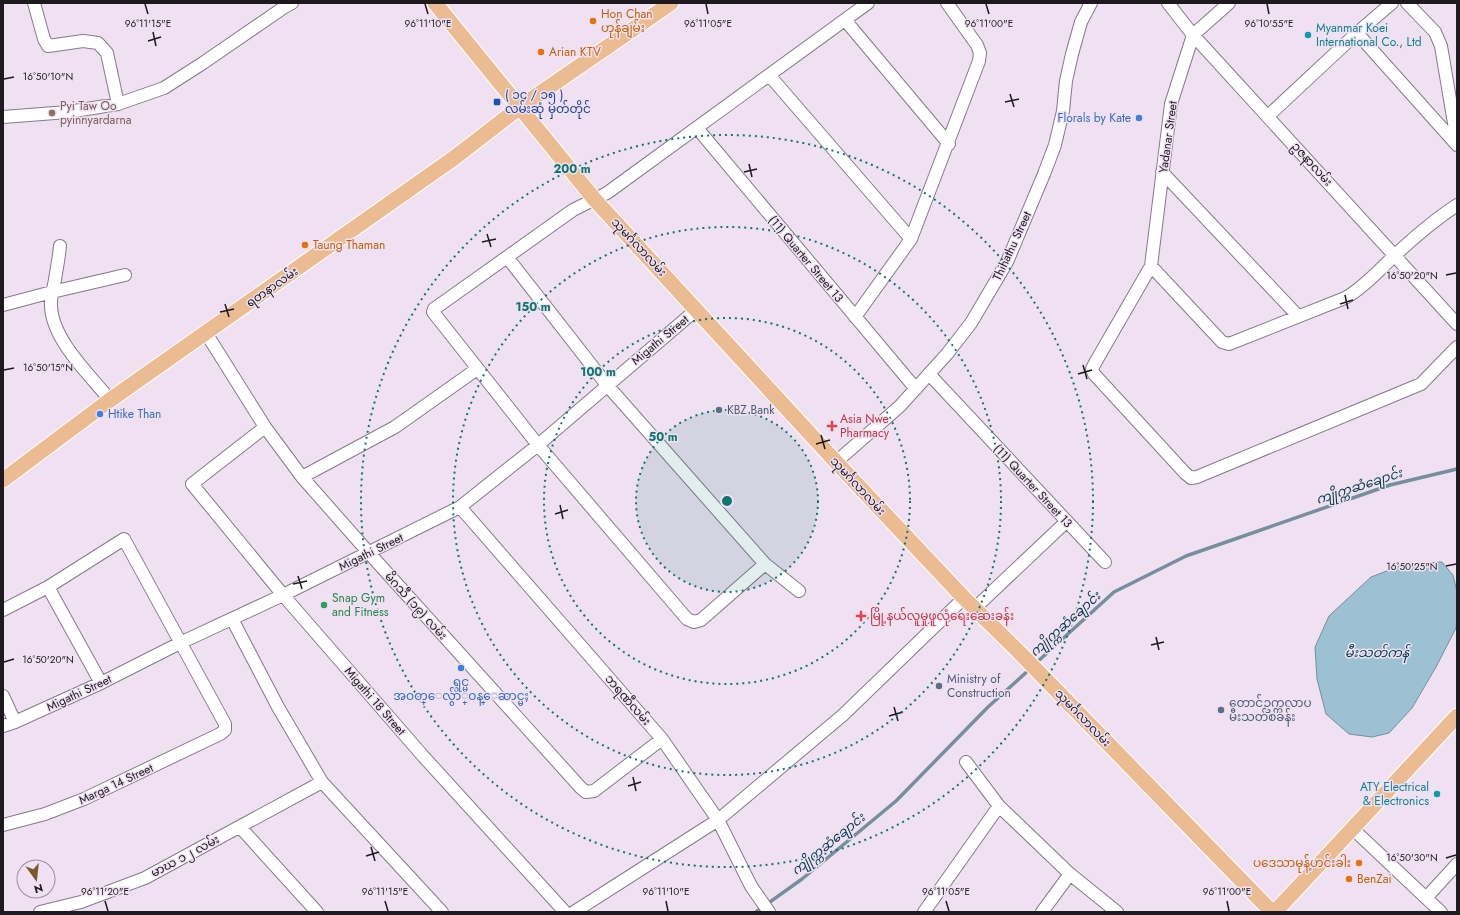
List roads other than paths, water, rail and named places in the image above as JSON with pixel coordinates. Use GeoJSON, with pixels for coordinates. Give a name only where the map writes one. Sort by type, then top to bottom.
{"type":"FeatureCollection","features":[{"type":"Feature","properties":{"kind":"main road","name":"သုမင်္ဂလာလမ်း"},"geometry":{"type":"LineString","coordinates":[[435,3],[595,200],[696,310],[836,462],[970,603],[1272,912]]}},
{"type":"Feature","properties":{"kind":"main road","name":"ရတနာလမ်း"},"geometry":{"type":"LineString","coordinates":[[3,480],[110,400],[454,158],[520,107],[671,3]]}},
{"type":"Feature","properties":{"kind":"main road"},"geometry":{"type":"LineString","coordinates":[[1275,912],[1457,716]]}},
{"type":"Feature","properties":{"kind":"street"},"geometry":{"type":"LineString","coordinates":[[34,3],[44,39],[48,46],[83,41],[98,44],[107,53],[118,104]]}},
{"type":"Feature","properties":{"kind":"street"},"geometry":{"type":"LineString","coordinates":[[765,564],[701,620],[694,622],[687,619],[538,445],[477,370],[433,312],[434,309],[573,210],[607,193],[868,3]]}},
{"type":"Feature","properties":{"kind":"street"},"geometry":{"type":"LineString","coordinates":[[855,317],[911,239],[979,61],[980,53],[977,45],[946,3]]}},
{"type":"Feature","properties":{"kind":"street","name":"Thihathu Street"},"geometry":{"type":"LineString","coordinates":[[836,462],[900,406],[929,374],[971,323],[1007,262],[1055,145],[1063,111],[1066,81],[1072,54],[1081,22],[1091,3]]}},
{"type":"Feature","properties":{"kind":"street","name":"ဥဇနာလမ်း"},"geometry":{"type":"LineString","coordinates":[[1168,3],[1193,35],[1457,324]]}},
{"type":"Feature","properties":{"kind":"street"},"geometry":{"type":"LineString","coordinates":[[1193,35],[1229,3]]}},
{"type":"Feature","properties":{"kind":"street"},"geometry":{"type":"LineString","coordinates":[[1268,116],[1356,33],[1392,3]]}},
{"type":"Feature","properties":{"kind":"street"},"geometry":{"type":"LineString","coordinates":[[1407,3],[1435,32],[1441,46],[1457,141]]}},
{"type":"Feature","properties":{"kind":"street"},"geometry":{"type":"LineString","coordinates":[[3,117],[68,112],[118,104],[164,88],[203,63],[283,5]]}},
{"type":"Feature","properties":{"kind":"street"},"geometry":{"type":"LineString","coordinates":[[845,20],[948,144]]}},
{"type":"Feature","properties":{"kind":"street"},"geometry":{"type":"LineString","coordinates":[[1356,33],[1457,145]]}},
{"type":"Feature","properties":{"kind":"street","name":"Yadanar Street"},"geometry":{"type":"LineString","coordinates":[[1151,266],[1171,104],[1193,35]]}},
{"type":"Feature","properties":{"kind":"street"},"geometry":{"type":"LineString","coordinates":[[769,75],[911,239]]}},
{"type":"Feature","properties":{"kind":"street","name":"(11) Quarter Street 13"},"geometry":{"type":"LineString","coordinates":[[697,128],[916,389]]}},
{"type":"Feature","properties":{"kind":"street"},"geometry":{"type":"LineString","coordinates":[[1162,172],[1298,316]]}},
{"type":"Feature","properties":{"kind":"street"},"geometry":{"type":"LineString","coordinates":[[1457,205],[1427,228],[1356,292],[1345,298],[1232,343],[1225,344],[1151,266],[1092,369],[1094,374],[1191,478],[1197,477],[1422,384],[1457,348]]}},
{"type":"Feature","properties":{"kind":"street"},"geometry":{"type":"LineString","coordinates":[[60,246],[52,292],[51,306],[53,318],[59,334],[76,360],[110,400]]}},
{"type":"Feature","properties":{"kind":"street"},"geometry":{"type":"LineString","coordinates":[[507,257],[607,385],[765,564],[799,592]]}},
{"type":"Feature","properties":{"kind":"street"},"geometry":{"type":"LineString","coordinates":[[3,305],[125,275]]}},
{"type":"Feature","properties":{"kind":"street","name":"Migathi Street"},"geometry":{"type":"LineString","coordinates":[[3,726],[101,683],[369,553],[460,507],[538,445],[696,310]]}},
{"type":"Feature","properties":{"kind":"street","name":"မိဂသီ (၁၉) လမ်း"},"geometry":{"type":"LineString","coordinates":[[206,333],[265,427],[302,477],[581,788],[586,792],[594,792],[662,739]]}},
{"type":"Feature","properties":{"kind":"street"},"geometry":{"type":"LineString","coordinates":[[302,477],[389,431],[477,370]]}},
{"type":"Feature","properties":{"kind":"street","name":"(11) Quarter Street 13"},"geometry":{"type":"LineString","coordinates":[[929,374],[1105,562]]}},
{"type":"Feature","properties":{"kind":"street","name":"Migathi 18 Street"},"geometry":{"type":"LineString","coordinates":[[265,427],[192,484],[283,595],[423,756],[565,912]]}},
{"type":"Feature","properties":{"kind":"street","name":"ဘရဏီလမ်း"},"geometry":{"type":"LineString","coordinates":[[460,507],[662,739],[718,820],[751,886],[769,912]]}},
{"type":"Feature","properties":{"kind":"street"},"geometry":{"type":"LineString","coordinates":[[574,912],[718,820],[1067,521]]}},
{"type":"Feature","properties":{"kind":"street"},"geometry":{"type":"LineString","coordinates":[[3,610],[48,587],[124,539],[180,644]]}},
{"type":"Feature","properties":{"kind":"street"},"geometry":{"type":"LineString","coordinates":[[48,587],[101,683]]}},
{"type":"Feature","properties":{"kind":"street"},"geometry":{"type":"LineString","coordinates":[[232,619],[278,707],[322,782],[442,912]]}},
{"type":"Feature","properties":{"kind":"street","name":"Marga 14 Street"},"geometry":{"type":"LineString","coordinates":[[3,825],[45,814],[84,799],[171,758],[220,734],[225,730],[225,724],[180,644]]}},
{"type":"Feature","properties":{"kind":"street"},"geometry":{"type":"LineString","coordinates":[[3,696],[15,722]]}},
{"type":"Feature","properties":{"kind":"street"},"geometry":{"type":"LineString","coordinates":[[966,762],[999,806],[1070,874],[1116,912]]}},
{"type":"Feature","properties":{"kind":"street","name":"မာဃ ၁၂ လမ်း"},"geometry":{"type":"LineString","coordinates":[[40,912],[81,902],[145,878],[322,782]]}},
{"type":"Feature","properties":{"kind":"street"},"geometry":{"type":"LineString","coordinates":[[924,912],[999,806]]}},
{"type":"Feature","properties":{"kind":"street"},"geometry":{"type":"LineString","coordinates":[[240,827],[317,912]]}},
{"type":"Feature","properties":{"kind":"street"},"geometry":{"type":"LineString","coordinates":[[1353,829],[1441,912]]}},
{"type":"Feature","properties":{"kind":"street"},"geometry":{"type":"LineString","coordinates":[[1426,898],[1457,864]]}},
{"type":"Feature","properties":{"kind":"street"},"geometry":{"type":"LineString","coordinates":[[1042,912],[1070,874]]}},
{"type":"Feature","properties":{"kind":"water","name":"မီးသတ်ကန်"},"geometry":{"type":"Polygon","coordinates":[[[1442,562],[1453,575],[1457,592],[1457,617],[1456,628],[1436,667],[1412,708],[1389,733],[1372,737],[1349,734],[1326,714],[1317,679],[1315,647],[1329,616],[1371,577],[1405,564],[1442,562]]]}},
{"type":"Feature","properties":{"kind":"waterway","name":"ကျိုက္ကဆံချောင်း"},"geometry":{"type":"LineString","coordinates":[[1036,663],[1114,592],[1186,556],[1390,485],[1457,469]]}},
{"type":"Feature","properties":{"kind":"waterway","name":"ကျိုက္ကဆံချောင်း"},"geometry":{"type":"LineString","coordinates":[[756,912],[802,879],[896,801],[988,707],[1030,669]]}},
{"type":"Feature","properties":{"kind":"place","name":"Hon Chan ဟုန်ချမ်း"},"geometry":{"type":"Point","coordinates":[593,21]}},
{"type":"Feature","properties":{"kind":"place","name":"Myanmar Koei International Co., Ltd"},"geometry":{"type":"Point","coordinates":[1308,35]}},
{"type":"Feature","properties":{"kind":"place","name":"Arian KTV"},"geometry":{"type":"Point","coordinates":[541,52]}},
{"type":"Feature","properties":{"kind":"place","name":"( ၁၄ / ၁၅ ) လမ်းဆုံ မှတ်တိုင်"},"geometry":{"type":"Point","coordinates":[497,102]}},
{"type":"Feature","properties":{"kind":"place","name":"Pyi Taw Oo pyinnyardarna"},"geometry":{"type":"Point","coordinates":[52,113]}},
{"type":"Feature","properties":{"kind":"place","name":"Florals by Kate"},"geometry":{"type":"Point","coordinates":[1139,118]}},
{"type":"Feature","properties":{"kind":"place","name":"Taung Thaman"},"geometry":{"type":"Point","coordinates":[305,245]}},
{"type":"Feature","properties":{"kind":"place","name":"KBZ Bank"},"geometry":{"type":"Point","coordinates":[719,410]}},
{"type":"Feature","properties":{"kind":"place","name":"Htike Than"},"geometry":{"type":"Point","coordinates":[100,414]}},
{"type":"Feature","properties":{"kind":"place","name":"Asia Nwe Pharmacy"},"geometry":{"type":"Point","coordinates":[832,426]}},
{"type":"Feature","properties":{"kind":"place","name":"Snap Gym and Fitness"},"geometry":{"type":"Point","coordinates":[324,605]}},
{"type":"Feature","properties":{"kind":"place","name":"မြို့နယ်လူမှုဖူလုံရေးဆေးခန်း"},"geometry":{"type":"Point","coordinates":[861,616]}},
{"type":"Feature","properties":{"kind":"place","name":"ရွင္မ အဝတ္ေလွ်ာ္ဝန္ေဆာင္မႈ"},"geometry":{"type":"Point","coordinates":[461,668]}},
{"type":"Feature","properties":{"kind":"place","name":"Ministry of Construction"},"geometry":{"type":"Point","coordinates":[939,686]}},
{"type":"Feature","properties":{"kind":"place","name":"တောင်ဥက္ကလာပ မီးသတ်စခန်း"},"geometry":{"type":"Point","coordinates":[1221,710]}},
{"type":"Feature","properties":{"kind":"place","name":"ATY Electrical & Electronics"},"geometry":{"type":"Point","coordinates":[1437,794]}},
{"type":"Feature","properties":{"kind":"place","name":"ပဒေသာမုန့်ဟင်းခါး"},"geometry":{"type":"Point","coordinates":[1359,863]}},
{"type":"Feature","properties":{"kind":"place","name":"BenZai"},"geometry":{"type":"Point","coordinates":[1349,879]}}]}
